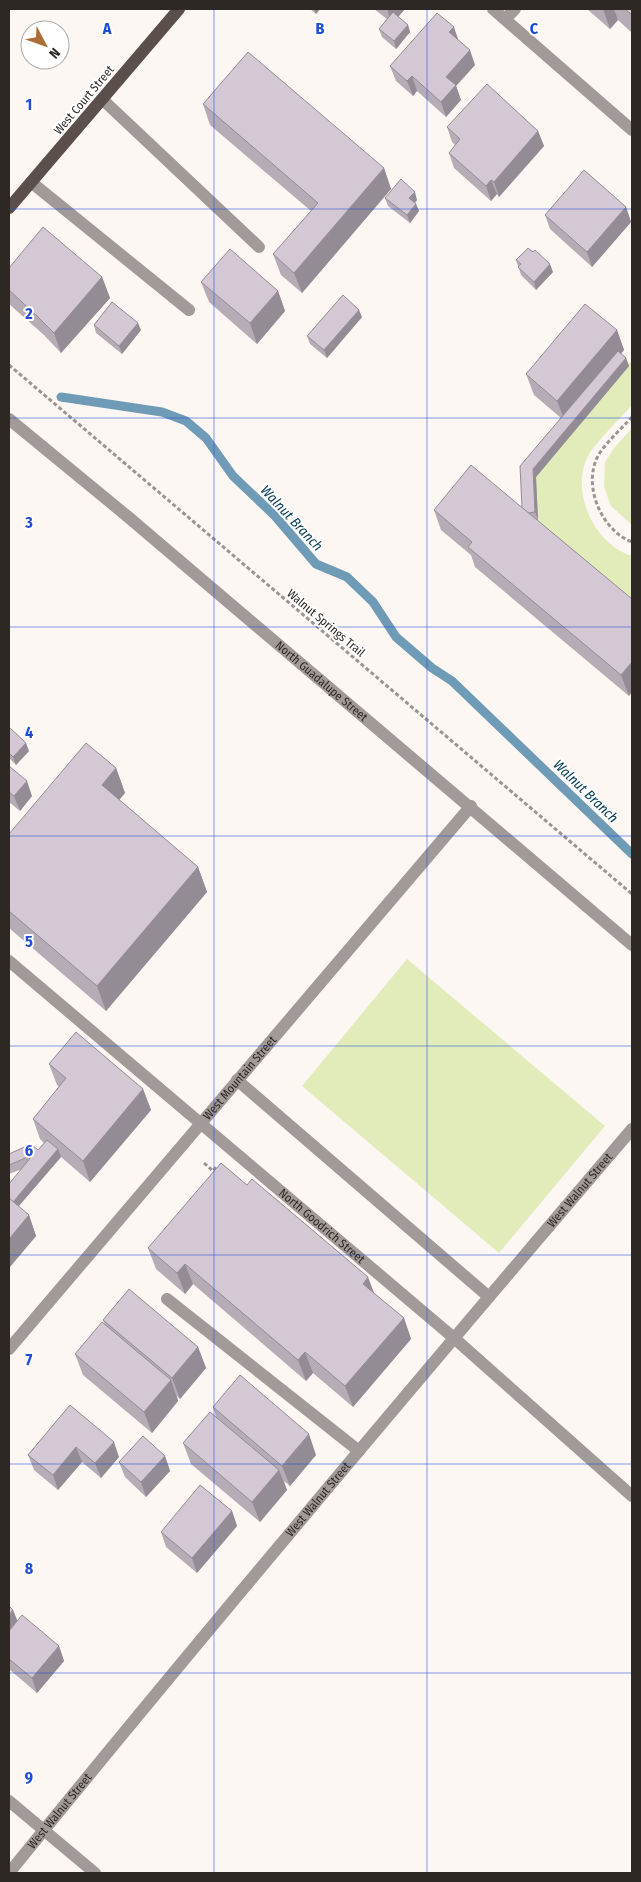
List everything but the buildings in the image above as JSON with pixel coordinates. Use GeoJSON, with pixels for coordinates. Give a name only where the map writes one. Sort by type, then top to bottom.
{"type":"FeatureCollection","features":[{"type":"Feature","properties":{"kind":"main road","name":"West Court Street"},"geometry":{"type":"LineString","coordinates":[[9,208],[179,9]]}},
{"type":"Feature","properties":{"kind":"street"},"geometry":{"type":"LineString","coordinates":[[493,9],[632,130]]}},
{"type":"Feature","properties":{"kind":"street"},"geometry":{"type":"LineString","coordinates":[[506,19],[515,9]]}},
{"type":"Feature","properties":{"kind":"street"},"geometry":{"type":"LineString","coordinates":[[102,99],[260,247]]}},
{"type":"Feature","properties":{"kind":"street"},"geometry":{"type":"LineString","coordinates":[[31,182],[189,310]]}},
{"type":"Feature","properties":{"kind":"street","name":"North Guadalupe Street"},"geometry":{"type":"LineString","coordinates":[[9,419],[471,806],[632,945]]}},
{"type":"Feature","properties":{"kind":"street","name":"West Mountain Street"},"geometry":{"type":"LineString","coordinates":[[9,1349],[471,806]]}},
{"type":"Feature","properties":{"kind":"street","name":"North Goodrich Street"},"geometry":{"type":"LineString","coordinates":[[9,961],[454,1338],[632,1496]]}},
{"type":"Feature","properties":{"kind":"street"},"geometry":{"type":"LineString","coordinates":[[237,1080],[489,1297]]}},
{"type":"Feature","properties":{"kind":"street","name":"West Walnut Street"},"geometry":{"type":"LineString","coordinates":[[9,1873],[158,1691],[632,1129]]}},
{"type":"Feature","properties":{"kind":"street"},"geometry":{"type":"LineString","coordinates":[[167,1299],[359,1451]]}},
{"type":"Feature","properties":{"kind":"street"},"geometry":{"type":"LineString","coordinates":[[9,1801],[95,1873]]}},
{"type":"Feature","properties":{"kind":"path","name":"Walnut Springs Trail"},"geometry":{"type":"LineString","coordinates":[[9,365],[632,894]]}},
{"type":"Feature","properties":{"kind":"path"},"geometry":{"type":"LineString","coordinates":[[632,417],[600,452],[592,471],[593,496],[603,517],[624,538],[632,542]]}},
{"type":"Feature","properties":{"kind":"path"},"geometry":{"type":"LineString","coordinates":[[204,1163],[213,1171],[222,1160]]}},
{"type":"Feature","properties":{"kind":"green space"},"geometry":{"type":"Polygon","coordinates":[[[632,360],[632,405],[591,451],[584,465],[582,481],[583,497],[596,527],[606,540],[618,550],[632,556],[632,614],[536,522],[532,474],[632,360]]]}},
{"type":"Feature","properties":{"kind":"green space"},"geometry":{"type":"Polygon","coordinates":[[[632,428],[632,525],[611,506],[604,487],[605,462],[632,428]]]}},
{"type":"Feature","properties":{"kind":"green space"},"geometry":{"type":"Polygon","coordinates":[[[407,959],[605,1126],[499,1253],[302,1086],[407,959]]]}},
{"type":"Feature","properties":{"kind":"waterway","name":"Walnut Branch"},"geometry":{"type":"LineString","coordinates":[[61,397],[162,412],[186,421],[206,438],[233,476],[275,516],[316,564],[347,577],[373,602],[396,637],[432,668],[452,681],[632,854]]}}]}
